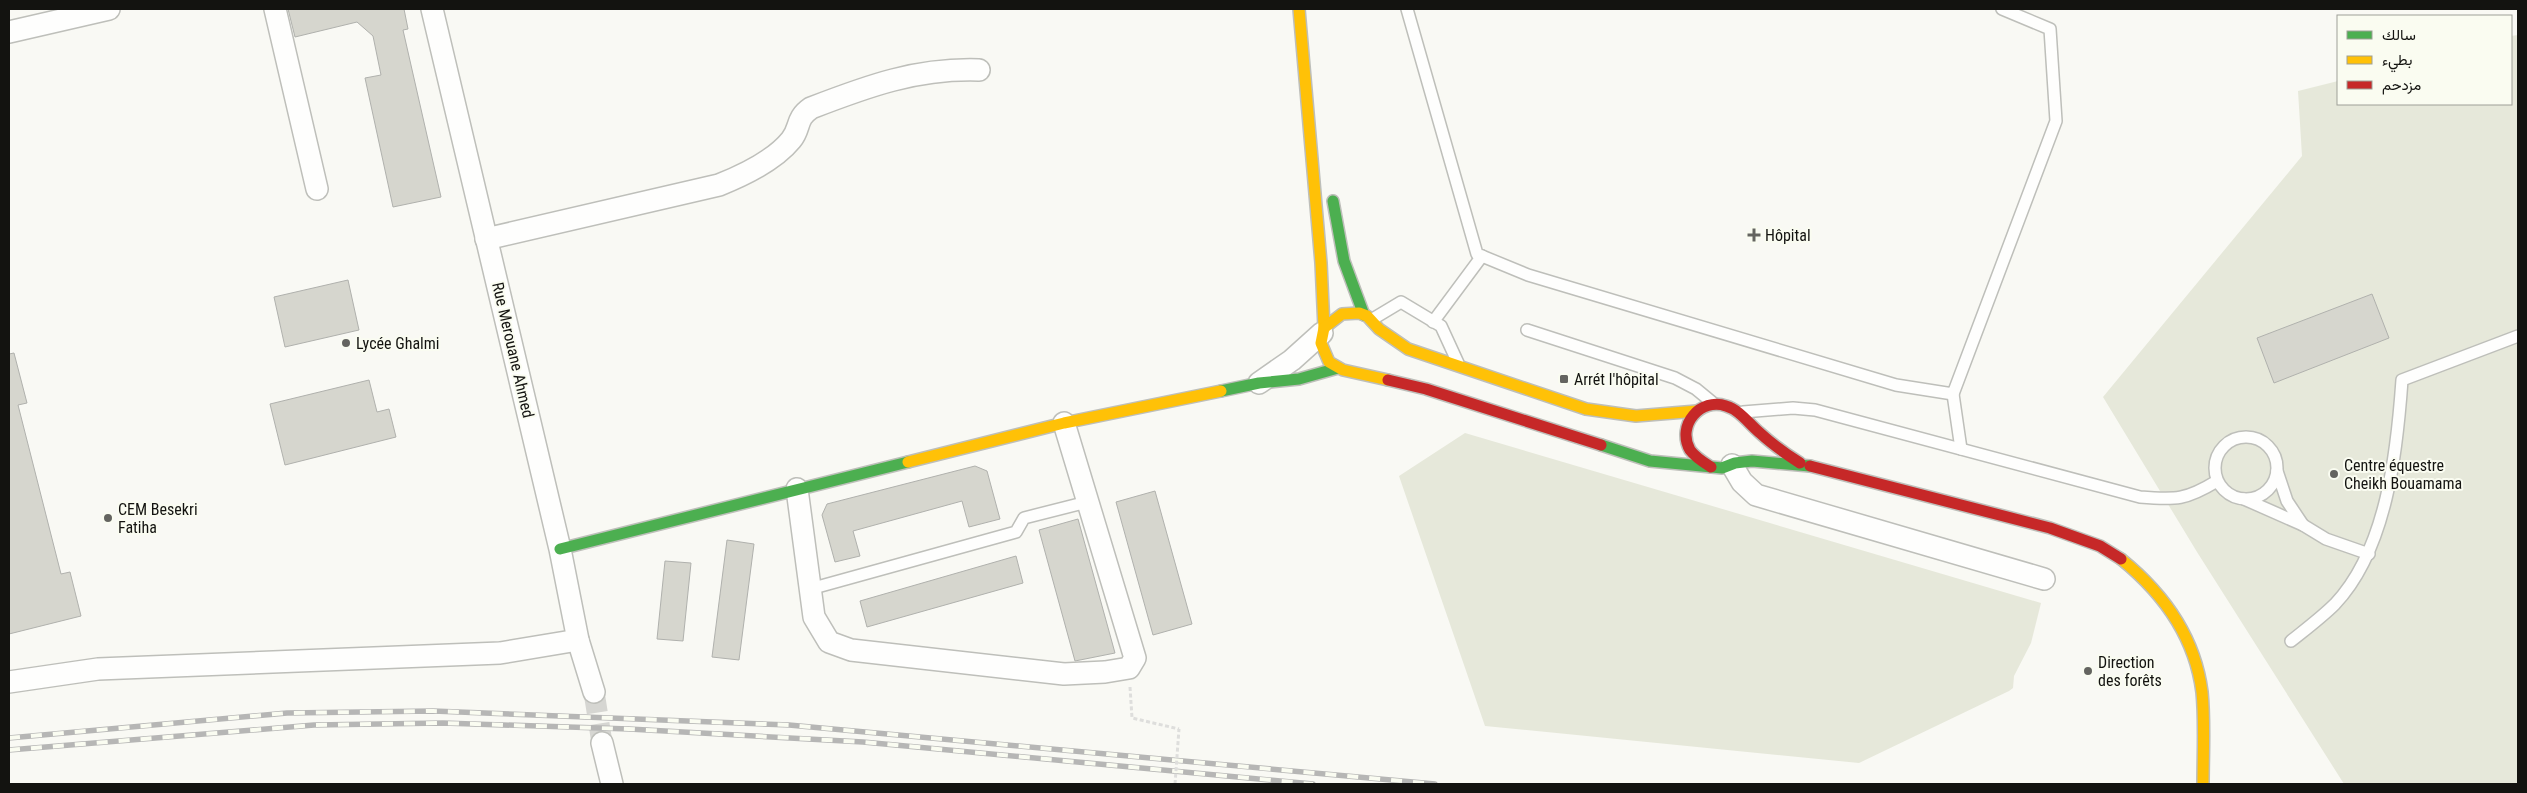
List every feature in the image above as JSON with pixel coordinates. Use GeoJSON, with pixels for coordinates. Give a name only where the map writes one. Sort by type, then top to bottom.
{"type":"FeatureCollection","features":[{"type":"Feature","properties":{"kind":"street"},"geometry":{"type":"LineString","coordinates":[[9,32],[109,9]]}},
{"type":"Feature","properties":{"kind":"street"},"geometry":{"type":"LineString","coordinates":[[275,9],[317,189]]}},
{"type":"Feature","properties":{"kind":"street","name":"Rue Merouane Ahmed"},"geometry":{"type":"LineString","coordinates":[[432,9],[560,549],[578,640],[594,692]]}},
{"type":"Feature","properties":{"kind":"street"},"geometry":{"type":"LineString","coordinates":[[1299,9],[1319,231],[1323,330],[1321,343],[1329,362],[1338,368],[1426,389],[1629,456],[1670,464],[1711,468],[1768,461],[1802,464],[2058,531],[2100,546],[2122,560],[2161,596],[2176,618],[2188,642],[2197,667],[2202,693],[2203,783]]}},
{"type":"Feature","properties":{"kind":"street"},"geometry":{"type":"LineString","coordinates":[[486,239],[719,185],[745,173],[781,150],[792,139],[799,118],[811,108],[910,74],[952,69],[979,70]]}},
{"type":"Feature","properties":{"kind":"street"},"geometry":{"type":"LineString","coordinates":[[1332,185],[1338,233],[1344,261],[1371,320],[1380,346]]}},
{"type":"Feature","properties":{"kind":"street"},"geometry":{"type":"LineString","coordinates":[[1259,383],[1292,360],[1323,330],[1331,319],[1341,313],[1353,312],[1371,320],[1408,349],[1594,410],[1636,416],[1697,411],[1714,405],[1722,405],[1742,416],[1772,443],[1802,464]]}},
{"type":"Feature","properties":{"kind":"street"},"geometry":{"type":"LineString","coordinates":[[1354,371],[1371,363]]}},
{"type":"Feature","properties":{"kind":"street"},"geometry":{"type":"LineString","coordinates":[[560,549],[1064,423],[1259,383],[1300,379],[1338,368]]}},
{"type":"Feature","properties":{"kind":"street"},"geometry":{"type":"LineString","coordinates":[[1697,411],[1690,420],[1686,432],[1686,444],[1691,454],[1700,463],[1711,468]]}},
{"type":"Feature","properties":{"kind":"street"},"geometry":{"type":"LineString","coordinates":[[1733,464],[1748,443],[1742,416]]}},
{"type":"Feature","properties":{"kind":"street"},"geometry":{"type":"LineString","coordinates":[[797,489],[814,617],[829,642],[851,650],[1064,674],[1129,668],[1135,658],[1064,423]]}},
{"type":"Feature","properties":{"kind":"street"},"geometry":{"type":"LineString","coordinates":[[1733,464],[1742,482],[1756,496],[2044,579]]}},
{"type":"Feature","properties":{"kind":"street"},"geometry":{"type":"LineString","coordinates":[[9,682],[98,668],[500,654],[578,640]]}},
{"type":"Feature","properties":{"kind":"street"},"geometry":{"type":"LineString","coordinates":[[602,743],[612,784]]}},
{"type":"Feature","properties":{"kind":"lane"},"geometry":{"type":"LineString","coordinates":[[1407,9],[1477,254],[1528,275],[1887,382],[1953,394]]}},
{"type":"Feature","properties":{"kind":"lane"},"geometry":{"type":"LineString","coordinates":[[1961,449],[1953,394],[2056,121],[2050,29],[2002,9]]}},
{"type":"Feature","properties":{"kind":"lane"},"geometry":{"type":"LineString","coordinates":[[1433,322],[1482,256]]}},
{"type":"Feature","properties":{"kind":"lane"},"geometry":{"type":"LineString","coordinates":[[1371,320],[1401,302],[1441,326],[1460,367]]}},
{"type":"Feature","properties":{"kind":"lane"},"geometry":{"type":"LineString","coordinates":[[1527,330],[1675,378],[1696,389],[1714,405]]}},
{"type":"Feature","properties":{"kind":"lane"},"geometry":{"type":"LineString","coordinates":[[2291,641],[2336,603],[2368,554],[2381,515],[2398,442],[2402,380],[2518,336]]}},
{"type":"Feature","properties":{"kind":"lane"},"geometry":{"type":"LineString","coordinates":[[1742,416],[1793,408],[1814,410],[2140,497],[2166,499],[2194,495],[2217,481]]}},
{"type":"Feature","properties":{"kind":"lane"},"geometry":{"type":"LineString","coordinates":[[2303,525],[2287,501],[2276,461],[2266,444],[2248,437],[2228,442],[2218,455],[2215,470],[2217,481],[2232,496],[2243,498],[2303,525],[2326,540],[2368,554]]}},
{"type":"Feature","properties":{"kind":"lane"},"geometry":{"type":"LineString","coordinates":[[2243,498],[2262,494],[2269,488],[2277,470]]}},
{"type":"Feature","properties":{"kind":"lane"},"geometry":{"type":"LineString","coordinates":[[810,589],[1016,532],[1024,518],[1087,502]]}},
{"type":"Feature","properties":{"kind":"path"},"geometry":{"type":"LineString","coordinates":[[1129,668],[1132,718],[1179,728],[1176,784]]}},
{"type":"Feature","properties":{"kind":"shaded area","name":"Centre équestre Cheikh Bouamama"},"geometry":{"type":"Polygon","coordinates":[[[2518,35],[2518,784],[2344,784],[2197,552],[2103,397],[2302,156],[2298,91],[2337,81],[2337,105],[2512,105],[2512,36],[2518,35]]]}},
{"type":"Feature","properties":{"kind":"shaded area"},"geometry":{"type":"Polygon","coordinates":[[[1465,433],[2041,603],[2031,643],[2014,676],[2013,688],[1859,763],[1485,726],[1399,476],[1465,433]]]}},
{"type":"Feature","properties":{"kind":"building"},"geometry":{"type":"Polygon","coordinates":[[[288,9],[404,9],[408,29],[403,30],[441,197],[393,207],[365,78],[381,75],[373,36],[357,22],[295,37],[288,9]]]}},
{"type":"Feature","properties":{"kind":"building"},"geometry":{"type":"Polygon","coordinates":[[[348,280],[359,330],[285,347],[274,297],[348,280]]]}},
{"type":"Feature","properties":{"kind":"building"},"geometry":{"type":"Polygon","coordinates":[[[2372,294],[2389,338],[2274,383],[2257,338],[2372,294]]]}},
{"type":"Feature","properties":{"kind":"building"},"geometry":{"type":"Polygon","coordinates":[[[14,353],[27,403],[18,405],[61,574],[70,572],[81,616],[9,634],[9,354],[14,353]]]}},
{"type":"Feature","properties":{"kind":"building"},"geometry":{"type":"Polygon","coordinates":[[[369,380],[377,412],[389,409],[396,437],[285,465],[270,404],[369,380]]]}},
{"type":"Feature","properties":{"kind":"building"},"geometry":{"type":"Polygon","coordinates":[[[975,466],[987,471],[1000,519],[969,527],[962,501],[853,531],[860,556],[835,562],[822,515],[827,504],[975,466]]]}},
{"type":"Feature","properties":{"kind":"building"},"geometry":{"type":"Polygon","coordinates":[[[1155,491],[1192,624],[1153,635],[1116,502],[1155,491]]]}},
{"type":"Feature","properties":{"kind":"building"},"geometry":{"type":"Polygon","coordinates":[[[1078,519],[1115,653],[1075,661],[1039,530],[1078,519]]]}},
{"type":"Feature","properties":{"kind":"building"},"geometry":{"type":"Polygon","coordinates":[[[727,540],[754,544],[739,660],[712,657],[727,540]]]}},
{"type":"Feature","properties":{"kind":"building"},"geometry":{"type":"Polygon","coordinates":[[[1016,556],[1023,583],[867,627],[860,601],[1016,556]]]}},
{"type":"Feature","properties":{"kind":"building"},"geometry":{"type":"Polygon","coordinates":[[[665,561],[691,563],[683,641],[657,639],[665,561]]]}},
{"type":"Feature","properties":{"kind":"tunnel"},"geometry":{"type":"LineString","coordinates":[[594,692],[602,743]]}},
{"type":"Feature","properties":{"kind":"railway"},"geometry":{"type":"LineString","coordinates":[[9,738],[287,713],[433,711],[789,725],[1435,784]]}},
{"type":"Feature","properties":{"kind":"railway"},"geometry":{"type":"LineString","coordinates":[[9,750],[314,725],[443,723],[629,729],[863,742],[1313,784]]}},
{"type":"Feature","properties":{"kind":"traffic: fast"},"geometry":{"type":"LineString","coordinates":[[1333,201],[1344,261],[1364,315]]}},
{"type":"Feature","properties":{"kind":"traffic: fast"},"geometry":{"type":"LineString","coordinates":[[1221,391],[1259,383],[1299,379],[1338,368]]}},
{"type":"Feature","properties":{"kind":"traffic: fast"},"geometry":{"type":"LineString","coordinates":[[1601,445],[1650,461],[1722,468],[1735,463],[1752,461],[1810,466]]}},
{"type":"Feature","properties":{"kind":"traffic: fast"},"geometry":{"type":"LineString","coordinates":[[560,549],[908,462]]}},
{"type":"Feature","properties":{"kind":"traffic: slow"},"geometry":{"type":"LineString","coordinates":[[1299,9],[1321,263],[1324,328],[1321,343],[1329,362],[1343,370],[1388,380]]}},
{"type":"Feature","properties":{"kind":"traffic: slow"},"geometry":{"type":"LineString","coordinates":[[1324,328],[1342,314],[1359,313],[1367,316],[1379,329],[1408,349],[1586,409],[1636,416],[1697,411]]}},
{"type":"Feature","properties":{"kind":"traffic: slow"},"geometry":{"type":"LineString","coordinates":[[908,462],[1064,423],[1221,391]]}},
{"type":"Feature","properties":{"kind":"traffic: slow"},"geometry":{"type":"LineString","coordinates":[[2121,559],[2150,586],[2163,602],[2175,618],[2192,653],[2202,692],[2204,726],[2203,784]]}},
{"type":"Feature","properties":{"kind":"traffic: jam"},"geometry":{"type":"LineString","coordinates":[[1388,380],[1426,389],[1601,445]]}},
{"type":"Feature","properties":{"kind":"traffic: jam"},"geometry":{"type":"LineString","coordinates":[[1711,467],[1697,458],[1690,450],[1686,431],[1693,415],[1700,409],[1717,404],[1736,411],[1769,441],[1800,463]]}},
{"type":"Feature","properties":{"kind":"traffic: jam"},"geometry":{"type":"LineString","coordinates":[[1810,466],[2050,528],[2100,546],[2121,559]]}},
{"type":"Feature","properties":{"kind":"place","name":"Hôpital"},"geometry":{"type":"Point","coordinates":[1754,235]}},
{"type":"Feature","properties":{"kind":"place","name":"Lycée Ghalmi"},"geometry":{"type":"Point","coordinates":[346,343]}},
{"type":"Feature","properties":{"kind":"place","name":"Arrét l'hôpital"},"geometry":{"type":"Point","coordinates":[1564,379]}},
{"type":"Feature","properties":{"kind":"place","name":"Centre équestre Cheikh Bouamama"},"geometry":{"type":"Point","coordinates":[2334,474]}},
{"type":"Feature","properties":{"kind":"place","name":"CEM Besekri Fatiha"},"geometry":{"type":"Point","coordinates":[108,518]}},
{"type":"Feature","properties":{"kind":"place","name":"Direction des forêts"},"geometry":{"type":"Point","coordinates":[2088,671]}}]}
